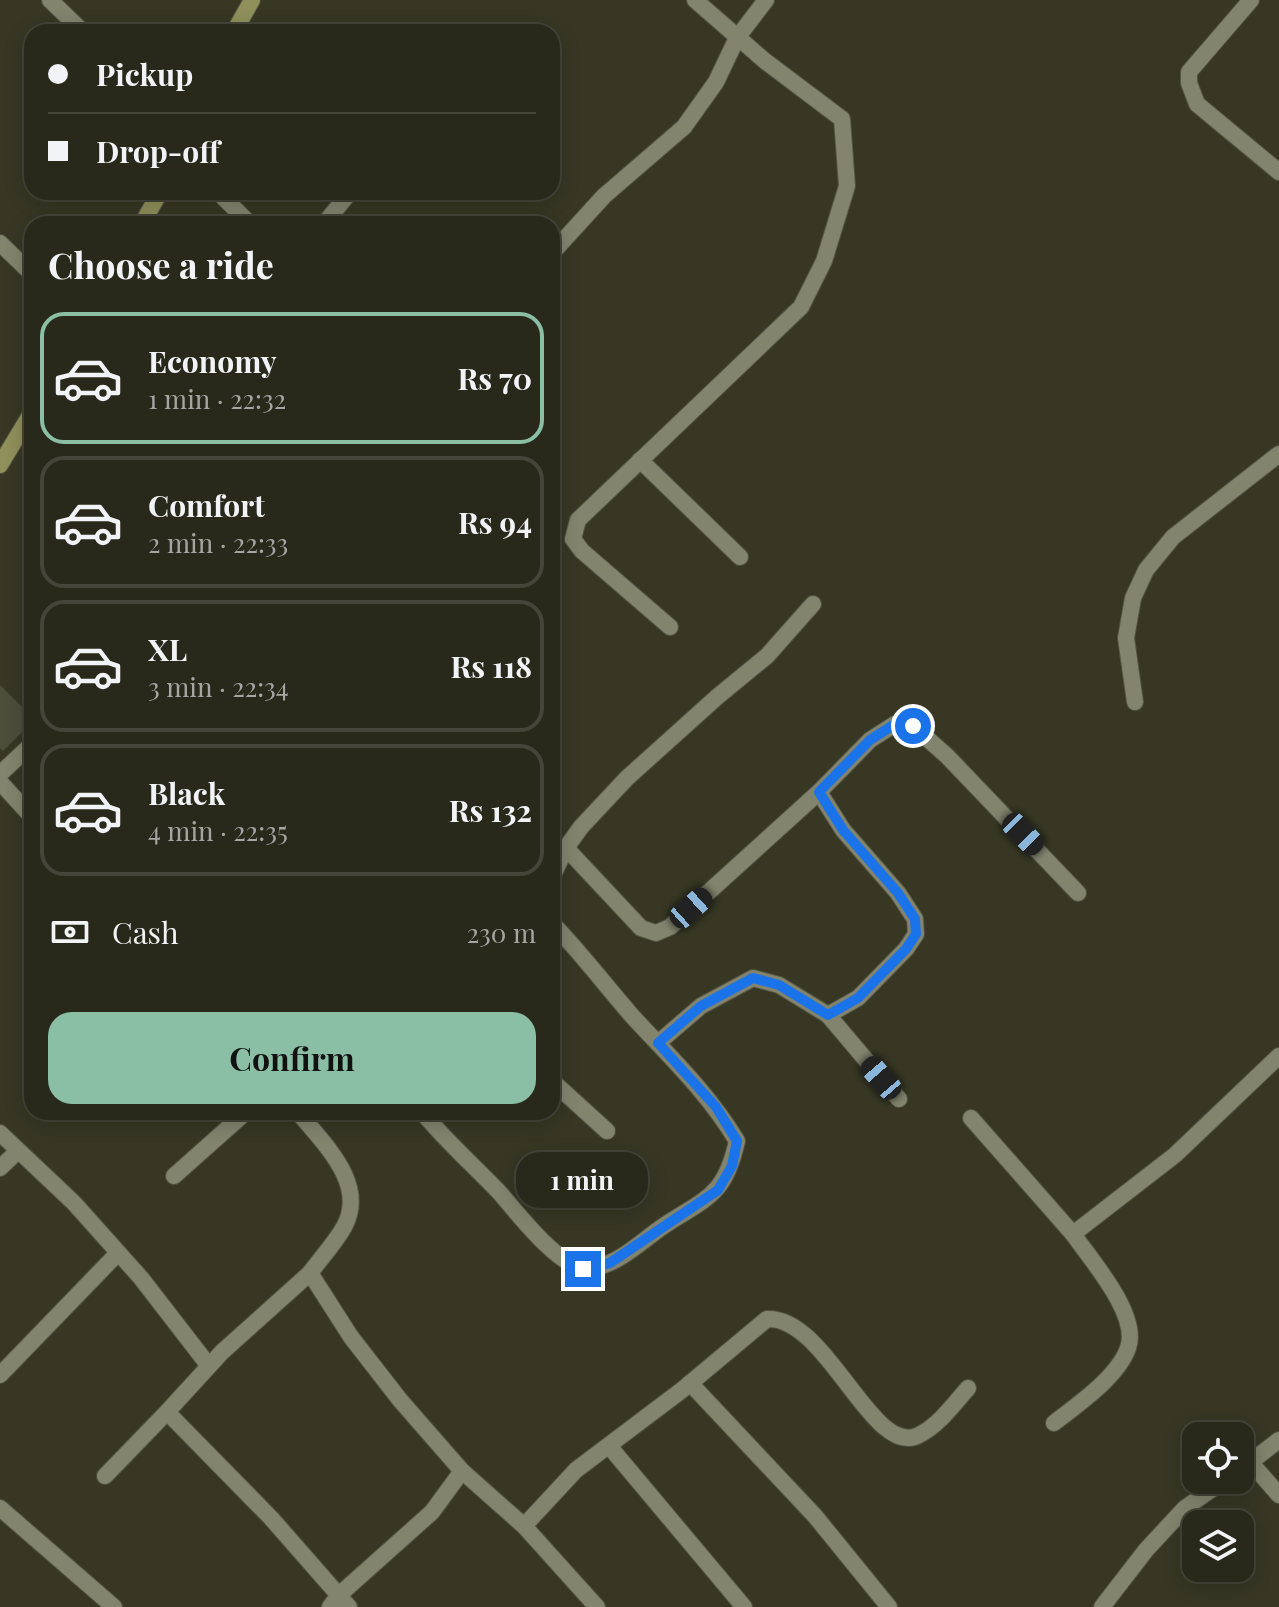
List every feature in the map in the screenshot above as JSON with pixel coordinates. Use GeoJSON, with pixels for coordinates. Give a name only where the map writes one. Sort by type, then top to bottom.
{"type":"FeatureCollection","features":[{"type":"Feature","properties":{"kind":"street"},"geometry":{"type":"LineString","coordinates":[[50,0],[75,24]]}},
{"type":"Feature","properties":{"kind":"street"},"geometry":{"type":"LineString","coordinates":[[238,24],[252,0]]}},
{"type":"Feature","properties":{"kind":"street"},"geometry":{"type":"LineString","coordinates":[[670,627],[582,551],[573,539],[578,520],[801,307],[824,261],[847,186],[842,119],[737,38],[695,0]]}},
{"type":"Feature","properties":{"kind":"street"},"geometry":{"type":"LineString","coordinates":[[560,244],[604,196],[684,127],[716,82],[737,38],[766,0]]}},
{"type":"Feature","properties":{"kind":"street"},"geometry":{"type":"LineString","coordinates":[[1251,0],[1189,72],[1189,83],[1197,104],[1279,172]]}},
{"type":"Feature","properties":{"kind":"street"},"geometry":{"type":"LineString","coordinates":[[226,200],[242,216]]}},
{"type":"Feature","properties":{"kind":"street"},"geometry":{"type":"LineString","coordinates":[[330,216],[344,200]]}},
{"type":"Feature","properties":{"kind":"street"},"geometry":{"type":"LineString","coordinates":[[0,243],[24,266]]}},
{"type":"Feature","properties":{"kind":"street"},"geometry":{"type":"LineString","coordinates":[[0,465],[24,425]]}},
{"type":"Feature","properties":{"kind":"street"},"geometry":{"type":"LineString","coordinates":[[1135,702],[1126,638],[1133,598],[1146,570],[1173,537],[1279,454]]}},
{"type":"Feature","properties":{"kind":"street"},"geometry":{"type":"LineString","coordinates":[[640,460],[740,557]]}},
{"type":"Feature","properties":{"kind":"street"},"geometry":{"type":"LineString","coordinates":[[560,860],[581,827],[627,778],[767,656],[813,604]]}},
{"type":"Feature","properties":{"kind":"street"},"geometry":{"type":"LineString","coordinates":[[566,848],[641,928],[656,933],[670,927],[819,792],[870,740],[895,724],[913,726],[947,756],[1078,893]]}},
{"type":"Feature","properties":{"kind":"street"},"geometry":{"type":"LineString","coordinates":[[0,774],[24,752]]}},
{"type":"Feature","properties":{"kind":"street"},"geometry":{"type":"LineString","coordinates":[[0,782],[24,808]]}},
{"type":"Feature","properties":{"kind":"street"},"geometry":{"type":"LineString","coordinates":[[819,792],[843,830],[898,893],[915,919],[916,934],[906,949],[858,998],[828,1015]]}},
{"type":"Feature","properties":{"kind":"street"},"geometry":{"type":"LineString","coordinates":[[429,1120],[450,1146],[499,1192],[535,1235],[583,1269],[610,1263],[718,1190],[732,1166],[737,1141],[716,1107],[632,1016],[560,931]]}},
{"type":"Feature","properties":{"kind":"street"},"geometry":{"type":"LineString","coordinates":[[658,1043],[701,1006],[753,978],[779,985],[828,1015],[899,1099]]}},
{"type":"Feature","properties":{"kind":"street"},"geometry":{"type":"LineString","coordinates":[[1073,1234],[1175,1155],[1279,1056]]}},
{"type":"Feature","properties":{"kind":"street"},"geometry":{"type":"LineString","coordinates":[[560,1088],[607,1131]]}},
{"type":"Feature","properties":{"kind":"street"},"geometry":{"type":"LineString","coordinates":[[971,1118],[1073,1234],[1115,1293],[1130,1327],[1128,1348],[1109,1377],[1054,1423]]}},
{"type":"Feature","properties":{"kind":"street"},"geometry":{"type":"LineString","coordinates":[[174,1176],[237,1120]]}},
{"type":"Feature","properties":{"kind":"street"},"geometry":{"type":"LineString","coordinates":[[105,1476],[209,1366],[310,1273],[345,1226],[351,1206],[341,1166],[307,1120]]}},
{"type":"Feature","properties":{"kind":"street"},"geometry":{"type":"LineString","coordinates":[[0,1133],[74,1203],[141,1278],[209,1366]]}},
{"type":"Feature","properties":{"kind":"street"},"geometry":{"type":"LineString","coordinates":[[0,1168],[18,1151]]}},
{"type":"Feature","properties":{"kind":"street"},"geometry":{"type":"LineString","coordinates":[[0,1375],[118,1253]]}},
{"type":"Feature","properties":{"kind":"street"},"geometry":{"type":"LineString","coordinates":[[310,1273],[351,1337],[400,1400],[462,1471],[524,1526],[597,1607]]}},
{"type":"Feature","properties":{"kind":"street"},"geometry":{"type":"LineString","coordinates":[[524,1526],[576,1470],[690,1383],[767,1319],[782,1318],[798,1328],[828,1358],[887,1431],[902,1438],[917,1437],[940,1419],[968,1388]]}},
{"type":"Feature","properties":{"kind":"street"},"geometry":{"type":"LineString","coordinates":[[690,1383],[815,1516],[889,1607]]}},
{"type":"Feature","properties":{"kind":"street"},"geometry":{"type":"LineString","coordinates":[[167,1412],[271,1518],[339,1603],[432,1512],[462,1471]]}},
{"type":"Feature","properties":{"kind":"street"},"geometry":{"type":"LineString","coordinates":[[1254,1459],[1279,1440]]}},
{"type":"Feature","properties":{"kind":"street"},"geometry":{"type":"LineString","coordinates":[[609,1446],[744,1607]]}},
{"type":"Feature","properties":{"kind":"street"},"geometry":{"type":"LineString","coordinates":[[1254,1474],[1279,1495]]}},
{"type":"Feature","properties":{"kind":"street"},"geometry":{"type":"LineString","coordinates":[[1102,1607],[1146,1550],[1185,1508],[1205,1494]]}},
{"type":"Feature","properties":{"kind":"street"},"geometry":{"type":"LineString","coordinates":[[0,1508],[114,1607]]}},
{"type":"Feature","properties":{"kind":"building"},"geometry":{"type":"Polygon","coordinates":[[[0,685],[24,709],[24,730],[3,751],[0,748],[0,685]]]}},
{"type":"Feature","properties":{"kind":"route"},"geometry":{"type":"LineString","coordinates":[[583,1269],[610,1263],[718,1190],[732,1166],[737,1141],[716,1107],[658,1043],[701,1006],[753,978],[779,985],[828,1015],[858,998],[906,949],[916,934],[915,919],[898,893],[843,830],[819,792],[870,740],[895,724],[913,726]]}}]}
